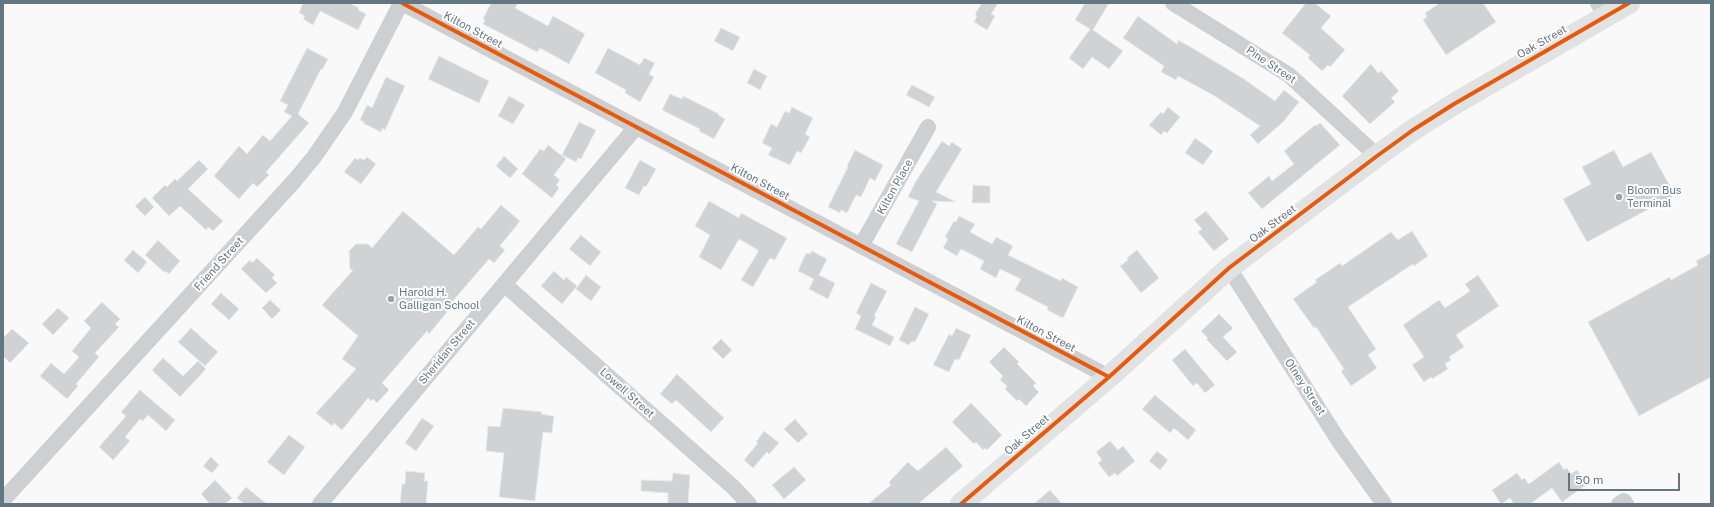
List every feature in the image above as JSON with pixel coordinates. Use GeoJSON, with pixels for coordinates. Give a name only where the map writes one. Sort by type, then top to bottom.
{"type":"FeatureCollection","features":[{"type":"Feature","properties":{"kind":"street","name":"Kilton Street"},"geometry":{"type":"LineString","coordinates":[[401,3],[1109,377]]}},
{"type":"Feature","properties":{"kind":"street","name":"Friend Street"},"geometry":{"type":"LineString","coordinates":[[3,500],[295,180],[314,157],[345,112],[401,3]]}},
{"type":"Feature","properties":{"kind":"street","name":"Oak Street"},"geometry":{"type":"LineString","coordinates":[[961,504],[1109,377],[1229,268],[1377,156],[1413,130],[1602,9],[1629,3]]}},
{"type":"Feature","properties":{"kind":"street","name":"Pine Street"},"geometry":{"type":"LineString","coordinates":[[1180,5],[1289,75],[1377,156]]}},
{"type":"Feature","properties":{"kind":"street","name":"Sheridan Street"},"geometry":{"type":"LineString","coordinates":[[320,504],[636,127]]}},
{"type":"Feature","properties":{"kind":"street","name":"Kilton Place"},"geometry":{"type":"LineString","coordinates":[[861,246],[928,127]]}},
{"type":"Feature","properties":{"kind":"street","name":"Olney Street"},"geometry":{"type":"LineString","coordinates":[[1229,268],[1339,440],[1384,504]]}},
{"type":"Feature","properties":{"kind":"street","name":"Lowell Street"},"geometry":{"type":"LineString","coordinates":[[504,284],[733,487],[748,504]]}},
{"type":"Feature","properties":{"kind":"building"},"geometry":{"type":"Polygon","coordinates":[[[303,3],[349,3],[359,8],[358,10],[366,14],[358,30],[320,11],[313,25],[303,19],[305,16],[299,13],[303,3]]]}},
{"type":"Feature","properties":{"kind":"building"},"geometry":{"type":"Polygon","coordinates":[[[491,3],[518,3],[515,8],[548,26],[553,16],[585,34],[569,64],[540,48],[537,52],[483,24],[485,20],[483,19],[491,3]]]}},
{"type":"Feature","properties":{"kind":"building"},"geometry":{"type":"Polygon","coordinates":[[[982,3],[998,3],[991,14],[995,16],[987,30],[974,22],[977,16],[975,14],[982,3]]]}},
{"type":"Feature","properties":{"kind":"building"},"geometry":{"type":"Polygon","coordinates":[[[1085,3],[1109,3],[1093,30],[1123,51],[1109,69],[1092,57],[1083,69],[1069,58],[1090,29],[1075,20],[1085,3]]]}},
{"type":"Feature","properties":{"kind":"building"},"geometry":{"type":"Polygon","coordinates":[[[1306,3],[1315,3],[1331,16],[1321,28],[1345,50],[1330,67],[1328,65],[1322,71],[1308,58],[1310,55],[1282,33],[1306,3]]]}},
{"type":"Feature","properties":{"kind":"building"},"geometry":{"type":"Polygon","coordinates":[[[1440,3],[1483,3],[1496,22],[1446,55],[1423,20],[1427,17],[1425,13],[1440,3]]]}},
{"type":"Feature","properties":{"kind":"building"},"geometry":{"type":"Polygon","coordinates":[[[1138,16],[1177,44],[1178,40],[1194,49],[1244,79],[1275,101],[1284,90],[1299,102],[1283,122],[1258,144],[1250,135],[1260,126],[1213,95],[1178,76],[1176,80],[1161,72],[1164,66],[1123,38],[1138,16]]]}},
{"type":"Feature","properties":{"kind":"building"},"geometry":{"type":"Polygon","coordinates":[[[721,28],[740,37],[733,51],[714,41],[721,28]]]}},
{"type":"Feature","properties":{"kind":"building"},"geometry":{"type":"Polygon","coordinates":[[[307,48],[328,59],[322,70],[321,69],[298,114],[309,123],[266,172],[269,175],[257,187],[253,183],[239,199],[214,176],[239,146],[247,154],[263,135],[270,141],[292,116],[284,112],[288,105],[280,101],[307,48]]]}},
{"type":"Feature","properties":{"kind":"building"},"geometry":{"type":"Polygon","coordinates":[[[608,48],[640,65],[644,58],[655,63],[649,74],[654,77],[640,102],[625,93],[626,90],[595,73],[608,48]]]}},
{"type":"Feature","properties":{"kind":"building"},"geometry":{"type":"Polygon","coordinates":[[[439,56],[489,81],[479,103],[428,79],[439,56]]]}},
{"type":"Feature","properties":{"kind":"building"},"geometry":{"type":"Polygon","coordinates":[[[1371,64],[1378,73],[1381,71],[1399,91],[1391,98],[1395,102],[1370,124],[1342,96],[1371,64]]]}},
{"type":"Feature","properties":{"kind":"building"},"geometry":{"type":"Polygon","coordinates":[[[754,69],[767,76],[760,90],[747,83],[754,69]]]}},
{"type":"Feature","properties":{"kind":"building"},"geometry":{"type":"Polygon","coordinates":[[[386,77],[405,86],[385,130],[382,128],[381,132],[360,120],[367,105],[372,108],[386,77]]]}},
{"type":"Feature","properties":{"kind":"building"},"geometry":{"type":"Polygon","coordinates":[[[912,85],[935,97],[929,107],[906,95],[912,85]]]}},
{"type":"Feature","properties":{"kind":"building"},"geometry":{"type":"Polygon","coordinates":[[[670,94],[682,99],[683,96],[719,114],[718,115],[725,119],[714,139],[699,131],[700,129],[662,110],[670,94]]]}},
{"type":"Feature","properties":{"kind":"building"},"geometry":{"type":"Polygon","coordinates":[[[509,96],[525,105],[513,124],[498,116],[509,96]]]}},
{"type":"Feature","properties":{"kind":"building"},"geometry":{"type":"Polygon","coordinates":[[[792,107],[813,118],[805,134],[810,137],[801,153],[797,151],[790,165],[768,155],[772,148],[762,143],[771,124],[777,127],[785,111],[789,113],[792,107]]]}},
{"type":"Feature","properties":{"kind":"building"},"geometry":{"type":"Polygon","coordinates":[[[1168,107],[1180,117],[1167,133],[1164,131],[1161,135],[1149,125],[1161,112],[1163,114],[1168,107]]]}},
{"type":"Feature","properties":{"kind":"building"},"geometry":{"type":"Polygon","coordinates":[[[579,122],[596,130],[581,159],[578,158],[576,162],[562,155],[579,122]]]}},
{"type":"Feature","properties":{"kind":"building"},"geometry":{"type":"Polygon","coordinates":[[[1320,123],[1340,145],[1262,209],[1248,193],[1269,176],[1272,181],[1294,164],[1284,151],[1315,125],[1316,126],[1320,123]]]}},
{"type":"Feature","properties":{"kind":"building"},"geometry":{"type":"Polygon","coordinates":[[[1195,138],[1213,151],[1203,165],[1185,153],[1195,138]]]}},
{"type":"Feature","properties":{"kind":"building"},"geometry":{"type":"Polygon","coordinates":[[[942,141],[949,146],[952,142],[962,149],[936,192],[956,202],[932,201],[937,204],[912,252],[896,244],[919,201],[908,197],[916,181],[942,141]]]}},
{"type":"Feature","properties":{"kind":"building"},"geometry":{"type":"Polygon","coordinates":[[[548,145],[566,159],[554,175],[560,180],[556,185],[559,188],[552,198],[522,174],[540,149],[544,151],[548,145]]]}},
{"type":"Feature","properties":{"kind":"building"},"geometry":{"type":"Polygon","coordinates":[[[855,150],[883,165],[875,181],[870,178],[861,197],[856,195],[847,213],[841,210],[840,213],[828,207],[855,150]]]}},
{"type":"Feature","properties":{"kind":"building","name":"Bloom Bus Terminal"},"geometry":{"type":"Polygon","coordinates":[[[1614,150],[1623,167],[1651,152],[1675,195],[1587,242],[1563,199],[1591,184],[1582,167],[1614,150]]]}},
{"type":"Feature","properties":{"kind":"building"},"geometry":{"type":"Polygon","coordinates":[[[504,156],[518,169],[510,178],[496,166],[504,156]]]}},
{"type":"Feature","properties":{"kind":"building"},"geometry":{"type":"Polygon","coordinates":[[[367,157],[376,164],[361,184],[344,172],[355,158],[358,160],[360,158],[364,160],[367,157]]]}},
{"type":"Feature","properties":{"kind":"building"},"geometry":{"type":"Polygon","coordinates":[[[199,160],[208,169],[188,189],[223,221],[213,231],[208,227],[206,230],[180,206],[169,216],[152,198],[165,185],[167,187],[175,179],[177,181],[199,160]]]}},
{"type":"Feature","properties":{"kind":"building"},"geometry":{"type":"Polygon","coordinates":[[[640,160],[656,169],[646,187],[644,186],[639,195],[625,188],[640,160]]]}},
{"type":"Feature","properties":{"kind":"building"},"geometry":{"type":"Polygon","coordinates":[[[973,185],[990,186],[990,203],[972,203],[973,185]]]}},
{"type":"Feature","properties":{"kind":"building"},"geometry":{"type":"Polygon","coordinates":[[[145,197],[154,207],[145,216],[135,206],[145,197]]]}},
{"type":"Feature","properties":{"kind":"building"},"geometry":{"type":"Polygon","coordinates":[[[709,201],[739,218],[741,213],[787,238],[775,260],[770,258],[753,287],[741,280],[758,250],[739,239],[721,270],[699,257],[710,235],[695,226],[709,201]]]}},
{"type":"Feature","properties":{"kind":"building"},"geometry":{"type":"Polygon","coordinates":[[[501,205],[520,221],[500,246],[505,250],[494,263],[489,259],[445,310],[447,312],[429,334],[427,331],[382,383],[389,390],[377,403],[373,399],[371,401],[368,398],[342,430],[334,423],[332,426],[316,413],[356,369],[342,359],[358,336],[322,305],[353,270],[350,269],[349,251],[356,244],[368,244],[372,248],[403,211],[454,255],[478,227],[481,229],[501,205]]]}},
{"type":"Feature","properties":{"kind":"building"},"geometry":{"type":"Polygon","coordinates":[[[1206,211],[1229,239],[1214,251],[1198,232],[1202,229],[1194,220],[1206,211]]]}},
{"type":"Feature","properties":{"kind":"building"},"geometry":{"type":"Polygon","coordinates":[[[959,216],[975,224],[970,232],[992,244],[996,237],[1013,246],[1008,255],[1061,281],[1062,278],[1078,287],[1063,318],[1047,310],[1048,307],[1015,290],[1021,279],[1000,269],[996,278],[980,269],[984,261],[961,249],[957,256],[943,248],[948,239],[945,237],[954,221],[956,222],[959,216]]]}},
{"type":"Feature","properties":{"kind":"building"},"geometry":{"type":"Polygon","coordinates":[[[1412,231],[1428,256],[1414,266],[1413,264],[1348,307],[1376,349],[1368,355],[1377,368],[1351,386],[1341,371],[1344,369],[1316,327],[1314,328],[1293,299],[1317,282],[1315,280],[1340,263],[1342,266],[1391,232],[1398,240],[1412,231]]]}},
{"type":"Feature","properties":{"kind":"building"},"geometry":{"type":"Polygon","coordinates":[[[581,235],[601,252],[590,266],[569,249],[581,235]]]}},
{"type":"Feature","properties":{"kind":"building"},"geometry":{"type":"Polygon","coordinates":[[[158,240],[180,261],[169,274],[165,271],[164,272],[145,255],[158,240]]]}},
{"type":"Feature","properties":{"kind":"building"},"geometry":{"type":"Polygon","coordinates":[[[133,250],[147,262],[138,273],[124,260],[133,250]]]}},
{"type":"Feature","properties":{"kind":"building"},"geometry":{"type":"Polygon","coordinates":[[[1137,250],[1159,278],[1141,293],[1120,266],[1137,250]]]}},
{"type":"Feature","properties":{"kind":"building"},"geometry":{"type":"Polygon","coordinates":[[[812,251],[827,259],[819,275],[835,283],[828,299],[809,289],[814,279],[798,271],[806,253],[810,254],[812,251]]]}},
{"type":"Feature","properties":{"kind":"building"},"geometry":{"type":"Polygon","coordinates":[[[1711,253],[1711,377],[1639,416],[1588,322],[1670,277],[1671,280],[1698,265],[1696,261],[1711,253]]]}},
{"type":"Feature","properties":{"kind":"building"},"geometry":{"type":"Polygon","coordinates":[[[257,258],[275,275],[272,278],[277,283],[266,293],[241,269],[250,260],[252,263],[257,258]]]}},
{"type":"Feature","properties":{"kind":"building"},"geometry":{"type":"Polygon","coordinates":[[[554,271],[564,280],[566,277],[577,286],[562,304],[541,286],[554,271]]]}},
{"type":"Feature","properties":{"kind":"building"},"geometry":{"type":"Polygon","coordinates":[[[586,275],[601,287],[591,301],[576,289],[586,275]]]}},
{"type":"Feature","properties":{"kind":"building"},"geometry":{"type":"Polygon","coordinates":[[[1478,275],[1499,306],[1456,335],[1464,347],[1449,357],[1451,360],[1445,364],[1448,369],[1424,382],[1412,365],[1424,357],[1403,325],[1439,300],[1445,308],[1470,291],[1465,284],[1478,275]]]}},
{"type":"Feature","properties":{"kind":"building"},"geometry":{"type":"Polygon","coordinates":[[[871,283],[887,291],[874,316],[876,317],[872,325],[894,337],[890,346],[855,329],[861,316],[856,313],[871,283]]]}},
{"type":"Feature","properties":{"kind":"building"},"geometry":{"type":"Polygon","coordinates":[[[221,293],[239,309],[229,320],[211,304],[221,293]]]}},
{"type":"Feature","properties":{"kind":"building"},"geometry":{"type":"Polygon","coordinates":[[[270,300],[281,310],[272,319],[262,308],[270,300]]]}},
{"type":"Feature","properties":{"kind":"building"},"geometry":{"type":"Polygon","coordinates":[[[102,302],[120,319],[115,324],[119,327],[95,353],[99,357],[76,384],[78,386],[67,399],[40,376],[51,363],[64,374],[79,357],[72,351],[91,328],[84,321],[102,302]]]}},
{"type":"Feature","properties":{"kind":"building"},"geometry":{"type":"Polygon","coordinates":[[[915,307],[929,314],[915,342],[912,341],[909,345],[899,340],[915,307]]]}},
{"type":"Feature","properties":{"kind":"building"},"geometry":{"type":"Polygon","coordinates":[[[58,308],[69,318],[53,335],[42,324],[58,308]]]}},
{"type":"Feature","properties":{"kind":"building"},"geometry":{"type":"Polygon","coordinates":[[[1219,314],[1233,328],[1223,337],[1237,352],[1227,361],[1206,339],[1208,338],[1201,331],[1219,314]]]}},
{"type":"Feature","properties":{"kind":"building"},"geometry":{"type":"Polygon","coordinates":[[[191,328],[218,352],[205,366],[178,342],[191,328]]]}},
{"type":"Feature","properties":{"kind":"building"},"geometry":{"type":"Polygon","coordinates":[[[956,328],[971,335],[959,360],[955,359],[949,372],[933,365],[949,334],[952,336],[956,328]]]}},
{"type":"Feature","properties":{"kind":"building"},"geometry":{"type":"Polygon","coordinates":[[[12,329],[29,343],[10,363],[3,356],[3,338],[12,329]]]}},
{"type":"Feature","properties":{"kind":"building"},"geometry":{"type":"Polygon","coordinates":[[[721,339],[732,350],[723,359],[712,348],[721,339]]]}},
{"type":"Feature","properties":{"kind":"building"},"geometry":{"type":"Polygon","coordinates":[[[1004,347],[1019,362],[1017,364],[1036,383],[1033,386],[1039,392],[1026,406],[1019,399],[1017,401],[1005,389],[1007,386],[1000,380],[1003,376],[989,362],[1004,347]]]}},
{"type":"Feature","properties":{"kind":"building"},"geometry":{"type":"Polygon","coordinates":[[[1185,349],[1215,385],[1205,393],[1197,383],[1193,386],[1172,360],[1185,349]]]}},
{"type":"Feature","properties":{"kind":"building"},"geometry":{"type":"Polygon","coordinates":[[[163,358],[183,376],[198,361],[206,369],[180,397],[152,370],[163,358]]]}},
{"type":"Feature","properties":{"kind":"building"},"geometry":{"type":"Polygon","coordinates":[[[677,374],[724,418],[711,432],[676,400],[672,404],[660,394],[677,374]]]}},
{"type":"Feature","properties":{"kind":"building"},"geometry":{"type":"Polygon","coordinates":[[[140,390],[175,420],[166,431],[148,415],[143,421],[140,419],[125,437],[130,441],[113,460],[99,447],[126,416],[121,412],[140,390]]]}},
{"type":"Feature","properties":{"kind":"building"},"geometry":{"type":"Polygon","coordinates":[[[1155,395],[1196,430],[1188,440],[1174,428],[1170,433],[1142,409],[1155,395]]]}},
{"type":"Feature","properties":{"kind":"building"},"geometry":{"type":"Polygon","coordinates":[[[971,403],[1002,435],[987,450],[985,448],[983,450],[976,442],[974,444],[952,422],[971,403]]]}},
{"type":"Feature","properties":{"kind":"building"},"geometry":{"type":"Polygon","coordinates":[[[503,408],[542,412],[541,414],[554,416],[552,433],[543,432],[535,501],[499,497],[504,453],[486,451],[488,426],[500,427],[503,408]]]}},
{"type":"Feature","properties":{"kind":"building"},"geometry":{"type":"Polygon","coordinates":[[[422,418],[434,426],[416,451],[405,443],[422,418]]]}},
{"type":"Feature","properties":{"kind":"building"},"geometry":{"type":"Polygon","coordinates":[[[795,419],[808,434],[798,443],[784,429],[795,419]]]}},
{"type":"Feature","properties":{"kind":"building"},"geometry":{"type":"Polygon","coordinates":[[[764,431],[779,443],[769,454],[767,452],[753,468],[744,460],[758,443],[756,442],[764,431]]]}},
{"type":"Feature","properties":{"kind":"building"},"geometry":{"type":"Polygon","coordinates":[[[289,435],[305,447],[284,475],[267,462],[289,435]]]}},
{"type":"Feature","properties":{"kind":"building"},"geometry":{"type":"Polygon","coordinates":[[[1110,441],[1118,450],[1123,446],[1135,461],[1117,476],[1115,473],[1109,477],[1098,463],[1102,460],[1096,452],[1110,441]]]}},
{"type":"Feature","properties":{"kind":"building"},"geometry":{"type":"Polygon","coordinates":[[[946,447],[963,466],[918,504],[868,504],[891,485],[889,482],[908,462],[918,471],[946,447]]]}},
{"type":"Feature","properties":{"kind":"building"},"geometry":{"type":"Polygon","coordinates":[[[1157,451],[1168,460],[1160,470],[1149,461],[1157,451]]]}},
{"type":"Feature","properties":{"kind":"building"},"geometry":{"type":"Polygon","coordinates":[[[211,457],[219,465],[212,473],[203,466],[211,457]]]}},
{"type":"Feature","properties":{"kind":"building"},"geometry":{"type":"Polygon","coordinates":[[[1559,462],[1564,470],[1567,468],[1571,474],[1577,470],[1587,484],[1562,502],[1552,488],[1530,504],[1514,504],[1510,498],[1501,504],[1492,490],[1517,473],[1522,480],[1524,478],[1529,484],[1559,462]]]}},
{"type":"Feature","properties":{"kind":"building"},"geometry":{"type":"Polygon","coordinates":[[[794,467],[806,480],[784,499],[772,485],[794,467]]]}},
{"type":"Feature","properties":{"kind":"building"},"geometry":{"type":"Polygon","coordinates":[[[406,471],[425,473],[424,481],[428,481],[426,504],[400,504],[402,484],[405,484],[406,471]]]}},
{"type":"Feature","properties":{"kind":"building"},"geometry":{"type":"Polygon","coordinates":[[[673,473],[690,475],[688,504],[668,504],[668,493],[641,491],[641,480],[672,481],[673,473]]]}},
{"type":"Feature","properties":{"kind":"building"},"geometry":{"type":"Polygon","coordinates":[[[215,480],[232,498],[225,504],[210,504],[201,494],[215,480]]]}},
{"type":"Feature","properties":{"kind":"building"},"geometry":{"type":"Polygon","coordinates":[[[246,487],[267,504],[244,504],[237,498],[246,487]]]}},
{"type":"Feature","properties":{"kind":"building"},"geometry":{"type":"Polygon","coordinates":[[[1050,490],[1062,504],[1034,504],[1050,490]]]}},
{"type":"Feature","properties":{"kind":"cycle path"},"geometry":{"type":"LineString","coordinates":[[402,3],[1109,377]]}},
{"type":"Feature","properties":{"kind":"cycle path"},"geometry":{"type":"LineString","coordinates":[[961,504],[1109,377],[1229,268],[1377,156],[1413,130],[1454,104],[1629,3]]}},
{"type":"Feature","properties":{"kind":"place","name":"Bloom Bus Terminal"},"geometry":{"type":"Point","coordinates":[1619,197]}},
{"type":"Feature","properties":{"kind":"place","name":"Harold H. Galligan School"},"geometry":{"type":"Point","coordinates":[391,299]}}]}
